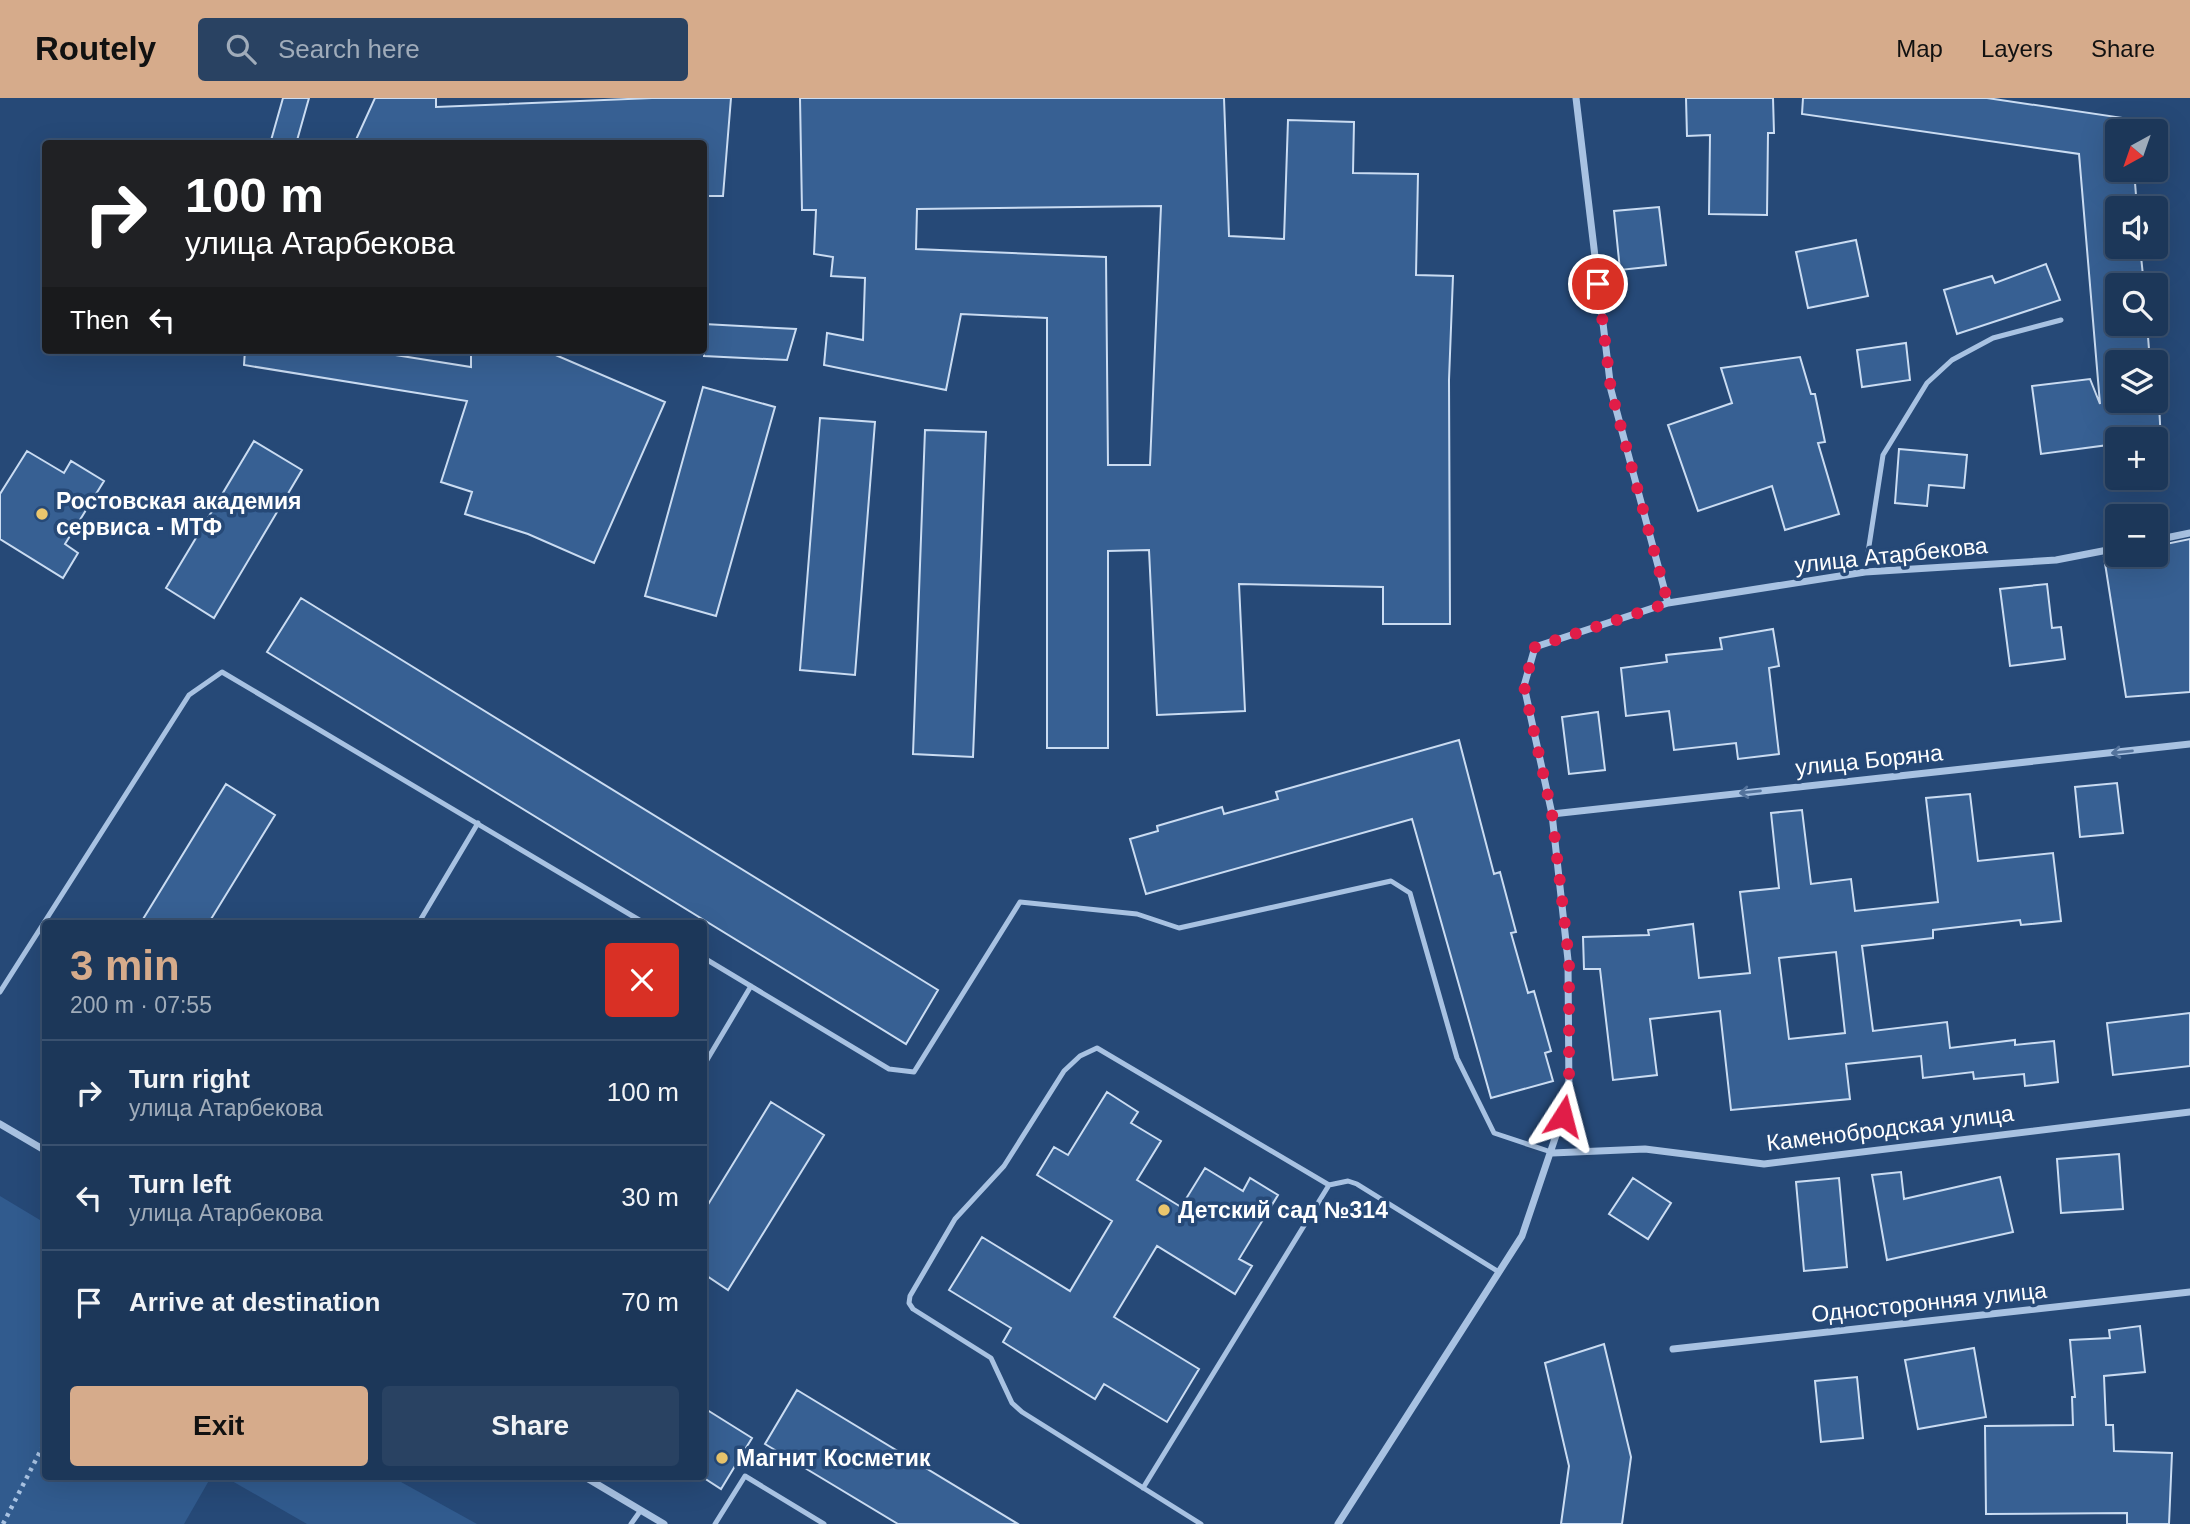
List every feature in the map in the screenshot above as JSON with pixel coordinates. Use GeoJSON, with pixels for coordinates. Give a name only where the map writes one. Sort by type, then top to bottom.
{"type":"FeatureCollection","features":[{"type":"Feature","properties":{"kind":"street"},"geometry":{"type":"LineString","coordinates":[[1576,98],[1611,390],[1668,603]]}},
{"type":"Feature","properties":{"kind":"street"},"geometry":{"type":"LineString","coordinates":[[2168,538],[2190,533]]}},
{"type":"Feature","properties":{"kind":"street","name":"улица Атарбекова"},"geometry":{"type":"LineString","coordinates":[[1552,814],[1524,686],[1535,647],[1668,603],[1866,572],[2056,560],[2105,551]]}},
{"type":"Feature","properties":{"kind":"street","name":"улица Боряна"},"geometry":{"type":"LineString","coordinates":[[1552,814],[2190,744]]}},
{"type":"Feature","properties":{"kind":"street"},"geometry":{"type":"LineString","coordinates":[[1338,1524],[1522,1236],[1569,1097],[1569,960],[1552,814]]}},
{"type":"Feature","properties":{"kind":"street","name":"Каменобродская улица"},"geometry":{"type":"LineString","coordinates":[[1552,1153],[1645,1149],[1764,1164],[2190,1112]]}},
{"type":"Feature","properties":{"kind":"street"},"geometry":{"type":"LineString","coordinates":[[0,1124],[42,1149]]}},
{"type":"Feature","properties":{"kind":"street","name":"Односторонняя улица"},"geometry":{"type":"LineString","coordinates":[[1673,1349],[2190,1292]]}},
{"type":"Feature","properties":{"kind":"street"},"geometry":{"type":"LineString","coordinates":[[590,1480],[664,1524]]}},
{"type":"Feature","properties":{"kind":"lane"},"geometry":{"type":"LineString","coordinates":[[1866,572],[1883,455],[1927,383],[1952,360],[1993,338],[2061,320]]}},
{"type":"Feature","properties":{"kind":"lane"},"geometry":{"type":"LineString","coordinates":[[46,920],[189,695],[222,672],[639,920]]}},
{"type":"Feature","properties":{"kind":"lane"},"geometry":{"type":"LineString","coordinates":[[420,920],[478,823]]}},
{"type":"Feature","properties":{"kind":"lane"},"geometry":{"type":"LineString","coordinates":[[707,960],[889,1069],[914,1072],[1020,902],[1137,914],[1179,928],[1391,881],[1410,893],[1457,1059],[1493,1133],[1552,1153]]}},
{"type":"Feature","properties":{"kind":"lane"},"geometry":{"type":"LineString","coordinates":[[0,992],[42,926]]}},
{"type":"Feature","properties":{"kind":"lane"},"geometry":{"type":"LineString","coordinates":[[707,1060],[751,986]]}},
{"type":"Feature","properties":{"kind":"lane"},"geometry":{"type":"LineString","coordinates":[[1201,1524],[1022,1412],[1012,1404],[991,1358],[914,1309],[909,1303],[909,1296],[955,1219],[1004,1166],[1071,1062],[1097,1048],[1329,1185],[1348,1181],[1357,1184],[1499,1272]]}},
{"type":"Feature","properties":{"kind":"lane"},"geometry":{"type":"LineString","coordinates":[[1143,1488],[1329,1185]]}},
{"type":"Feature","properties":{"kind":"lane"},"geometry":{"type":"LineString","coordinates":[[715,1524],[746,1476],[824,1524]]}},
{"type":"Feature","properties":{"kind":"lane"},"geometry":{"type":"LineString","coordinates":[[631,1524],[641,1510]]}},
{"type":"Feature","properties":{"kind":"path"},"geometry":{"type":"LineString","coordinates":[[3,1524],[42,1448]]}},
{"type":"Feature","properties":{"kind":"shaded area"},"geometry":{"type":"Polygon","coordinates":[[[0,1196],[42,1221],[42,1480],[209,1480],[184,1524],[0,1524],[0,1196]]]}},
{"type":"Feature","properties":{"kind":"shaded area"},"geometry":{"type":"Polygon","coordinates":[[[230,1480],[397,1480],[477,1524],[307,1524],[230,1480]]]}},
{"type":"Feature","properties":{"kind":"building"},"geometry":{"type":"Polygon","coordinates":[[[283,98],[309,98],[297,140],[271,140],[283,98]]]}},
{"type":"Feature","properties":{"kind":"building"},"geometry":{"type":"Polygon","coordinates":[[[375,98],[436,98],[436,107],[652,98],[731,98],[723,196],[707,196],[707,140],[356,140],[375,98]]]}},
{"type":"Feature","properties":{"kind":"building"},"geometry":{"type":"Polygon","coordinates":[[[800,98],[1224,98],[1229,236],[1284,239],[1288,120],[1354,122],[1353,173],[1418,174],[1416,275],[1453,276],[1449,380],[1450,624],[1383,624],[1383,587],[1239,584],[1245,711],[1157,715],[1149,550],[1108,551],[1108,748],[1047,748],[1047,318],[961,314],[946,390],[824,365],[827,333],[863,340],[865,278],[831,276],[833,257],[814,254],[816,210],[802,210],[800,98]],[[1161,206],[917,209],[916,249],[1106,257],[1108,465],[1150,465],[1161,206]]]}},
{"type":"Feature","properties":{"kind":"building"},"geometry":{"type":"Polygon","coordinates":[[[1686,98],[1773,98],[1774,133],[1768,133],[1767,215],[1709,214],[1710,135],[1687,136],[1686,98]]]}},
{"type":"Feature","properties":{"kind":"building"},"geometry":{"type":"Polygon","coordinates":[[[1803,98],[1987,98],[2130,119],[2105,119],[2105,182],[2135,182],[2136,196],[2105,196],[2105,259],[2141,259],[2143,273],[2105,273],[2105,336],[2148,336],[2149,350],[2105,350],[2105,413],[2159,413],[2160,427],[2105,427],[2105,445],[2041,454],[2032,386],[2090,379],[2100,404],[2079,154],[1802,114],[1803,98]]]}},
{"type":"Feature","properties":{"kind":"building"},"geometry":{"type":"Polygon","coordinates":[[[1659,207],[1666,265],[1620,270],[1614,211],[1659,207]]]}},
{"type":"Feature","properties":{"kind":"building"},"geometry":{"type":"Polygon","coordinates":[[[1856,240],[1868,296],[1808,308],[1796,252],[1856,240]]]}},
{"type":"Feature","properties":{"kind":"building"},"geometry":{"type":"Polygon","coordinates":[[[2046,264],[2060,300],[1957,334],[1944,290],[1992,276],[1995,283],[2046,264]]]}},
{"type":"Feature","properties":{"kind":"building"},"geometry":{"type":"Polygon","coordinates":[[[707,324],[796,329],[787,360],[704,356],[707,354],[707,324]]]}},
{"type":"Feature","properties":{"kind":"building"},"geometry":{"type":"Polygon","coordinates":[[[1906,343],[1910,380],[1862,387],[1857,350],[1906,343]]]}},
{"type":"Feature","properties":{"kind":"building"},"geometry":{"type":"Polygon","coordinates":[[[245,354],[389,354],[471,367],[471,354],[553,354],[665,402],[594,563],[528,534],[465,514],[472,492],[441,482],[467,401],[244,365],[245,354]]]}},
{"type":"Feature","properties":{"kind":"building"},"geometry":{"type":"Polygon","coordinates":[[[1800,357],[1811,394],[1815,394],[1825,442],[1818,443],[1839,514],[1785,530],[1772,486],[1698,511],[1668,425],[1732,403],[1721,368],[1800,357]]]}},
{"type":"Feature","properties":{"kind":"building"},"geometry":{"type":"Polygon","coordinates":[[[703,387],[775,407],[716,616],[645,596],[703,387]]]}},
{"type":"Feature","properties":{"kind":"building"},"geometry":{"type":"Polygon","coordinates":[[[820,418],[875,422],[855,675],[800,670],[820,418]]]}},
{"type":"Feature","properties":{"kind":"building"},"geometry":{"type":"Polygon","coordinates":[[[925,430],[986,432],[973,757],[913,754],[925,430]]]}},
{"type":"Feature","properties":{"kind":"building"},"geometry":{"type":"Polygon","coordinates":[[[254,441],[302,470],[214,618],[166,588],[254,441]]]}},
{"type":"Feature","properties":{"kind":"building"},"geometry":{"type":"Polygon","coordinates":[[[1899,449],[1967,455],[1964,488],[1929,485],[1927,506],[1895,503],[1899,449]]]}},
{"type":"Feature","properties":{"kind":"building","name":"Ростовская академия сервиса - МТФ"},"geometry":{"type":"Polygon","coordinates":[[[27,451],[64,473],[71,461],[104,481],[65,544],[78,553],[63,578],[0,539],[0,494],[27,451]]]}},
{"type":"Feature","properties":{"kind":"building"},"geometry":{"type":"Polygon","coordinates":[[[2190,539],[2190,692],[2126,697],[2106,567],[2168,567],[2168,544],[2190,539]]]}},
{"type":"Feature","properties":{"kind":"building"},"geometry":{"type":"Polygon","coordinates":[[[2047,584],[2052,628],[2061,627],[2065,659],[2010,666],[2000,589],[2047,584]]]}},
{"type":"Feature","properties":{"kind":"building"},"geometry":{"type":"Polygon","coordinates":[[[301,598],[938,990],[906,1044],[267,652],[301,598]]]}},
{"type":"Feature","properties":{"kind":"building"},"geometry":{"type":"Polygon","coordinates":[[[1773,629],[1779,666],[1769,668],[1779,754],[1738,759],[1736,743],[1674,750],[1669,711],[1626,716],[1621,668],[1667,662],[1666,655],[1722,649],[1720,638],[1773,629]]]}},
{"type":"Feature","properties":{"kind":"building"},"geometry":{"type":"Polygon","coordinates":[[[1598,712],[1605,770],[1569,774],[1562,717],[1598,712]]]}},
{"type":"Feature","properties":{"kind":"building"},"geometry":{"type":"Polygon","coordinates":[[[1459,740],[1494,874],[1500,872],[1516,932],[1511,933],[1528,993],[1534,991],[1551,1051],[1545,1053],[1553,1081],[1491,1098],[1412,819],[1146,894],[1130,839],[1158,831],[1157,826],[1222,807],[1224,814],[1278,799],[1276,792],[1459,740]]]}},
{"type":"Feature","properties":{"kind":"building"},"geometry":{"type":"Polygon","coordinates":[[[2117,783],[2123,833],[2080,837],[2075,787],[2117,783]]]}},
{"type":"Feature","properties":{"kind":"building"},"geometry":{"type":"Polygon","coordinates":[[[226,784],[275,815],[210,920],[142,920],[226,784]]]}},
{"type":"Feature","properties":{"kind":"building"},"geometry":{"type":"Polygon","coordinates":[[[1970,794],[1978,861],[2053,853],[2061,921],[2021,925],[2020,920],[1933,930],[1933,938],[1862,946],[1873,1031],[1947,1022],[1950,1048],[2015,1040],[2015,1045],[2054,1041],[2058,1082],[2025,1086],[2024,1074],[1974,1079],[1973,1072],[1923,1078],[1921,1056],[1846,1064],[1850,1099],[1731,1110],[1720,1011],[1650,1019],[1657,1075],[1613,1080],[1600,969],[1584,969],[1583,937],[1649,935],[1648,930],[1693,924],[1699,978],[1750,973],[1740,892],[1779,888],[1771,813],[1802,810],[1811,884],[1851,879],[1855,911],[1938,902],[1926,798],[1970,794]],[[1836,952],[1779,958],[1789,1039],[1845,1033],[1836,952]]]}},
{"type":"Feature","properties":{"kind":"building"},"geometry":{"type":"Polygon","coordinates":[[[2190,1013],[2190,1066],[2113,1075],[2107,1023],[2190,1013]]]}},
{"type":"Feature","properties":{"kind":"building"},"geometry":{"type":"Polygon","coordinates":[[[1107,1092],[1138,1112],[1131,1123],[1161,1141],[1137,1180],[1181,1207],[1205,1168],[1243,1191],[1250,1178],[1278,1195],[1239,1259],[1252,1266],[1235,1294],[1157,1246],[1114,1317],[1199,1369],[1167,1422],[1104,1384],[1095,1399],[1003,1342],[1011,1328],[949,1290],[982,1237],[1070,1291],[1112,1221],[1037,1175],[1054,1147],[1068,1155],[1107,1092]]]}},
{"type":"Feature","properties":{"kind":"building"},"geometry":{"type":"Polygon","coordinates":[[[771,1102],[824,1135],[728,1290],[707,1276],[707,1206],[771,1102]]]}},
{"type":"Feature","properties":{"kind":"building"},"geometry":{"type":"Polygon","coordinates":[[[2119,1154],[2123,1209],[2061,1213],[2057,1159],[2119,1154]]]}},
{"type":"Feature","properties":{"kind":"building"},"geometry":{"type":"Polygon","coordinates":[[[1901,1172],[1904,1199],[2000,1177],[2013,1232],[1887,1260],[1872,1175],[1901,1172]]]}},
{"type":"Feature","properties":{"kind":"building"},"geometry":{"type":"Polygon","coordinates":[[[1633,1178],[1671,1203],[1648,1239],[1609,1214],[1633,1178]]]}},
{"type":"Feature","properties":{"kind":"building"},"geometry":{"type":"Polygon","coordinates":[[[1839,1178],[1847,1267],[1804,1271],[1796,1182],[1839,1178]]]}},
{"type":"Feature","properties":{"kind":"building"},"geometry":{"type":"Polygon","coordinates":[[[2140,1326],[2145,1372],[2104,1376],[2106,1425],[2113,1425],[2114,1451],[2172,1453],[2169,1524],[2127,1524],[2127,1513],[1986,1514],[1985,1426],[2073,1425],[2072,1397],[2075,1397],[2070,1340],[2110,1338],[2109,1330],[2140,1326]]]}},
{"type":"Feature","properties":{"kind":"building"},"geometry":{"type":"Polygon","coordinates":[[[1604,1344],[1631,1457],[1622,1524],[1561,1524],[1569,1466],[1545,1363],[1604,1344]]]}},
{"type":"Feature","properties":{"kind":"building"},"geometry":{"type":"Polygon","coordinates":[[[1974,1348],[1986,1417],[1918,1429],[1905,1360],[1974,1348]]]}},
{"type":"Feature","properties":{"kind":"building"},"geometry":{"type":"Polygon","coordinates":[[[1857,1377],[1863,1438],[1821,1442],[1815,1381],[1857,1377]]]}},
{"type":"Feature","properties":{"kind":"building"},"geometry":{"type":"Polygon","coordinates":[[[797,1390],[1018,1524],[898,1524],[765,1444],[797,1390]]]}},
{"type":"Feature","properties":{"kind":"building","name":"Магнит Косметик"},"geometry":{"type":"Polygon","coordinates":[[[707,1410],[752,1438],[721,1489],[707,1480],[707,1410]]]}},
{"type":"Feature","properties":{"kind":"place","name":"Ростовская академия сервиса - МТФ"},"geometry":{"type":"Point","coordinates":[42,514]}},
{"type":"Feature","properties":{"kind":"place","name":"Детский сад №314"},"geometry":{"type":"Point","coordinates":[1164,1210]}},
{"type":"Feature","properties":{"kind":"place","name":"Магнит Косметик"},"geometry":{"type":"Point","coordinates":[722,1458]}},
{"type":"Feature","properties":{"kind":"route"},"geometry":{"type":"LineString","coordinates":[[1563,1116],[1569,1097],[1569,960],[1552,814],[1524,686],[1535,647],[1668,603],[1611,390],[1598,284]]}}]}
